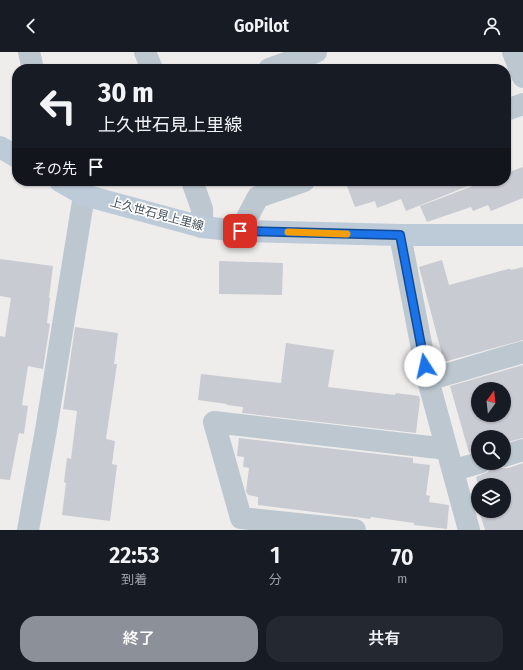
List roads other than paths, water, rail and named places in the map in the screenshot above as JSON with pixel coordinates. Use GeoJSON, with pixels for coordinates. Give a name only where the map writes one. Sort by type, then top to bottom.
{"type":"FeatureCollection","features":[{"type":"Feature","properties":{"kind":"main road"},"geometry":{"type":"LineString","coordinates":[[0,147],[12,154]]}},
{"type":"Feature","properties":{"kind":"main road","name":"上久世石見上里線"},"geometry":{"type":"LineString","coordinates":[[69,186],[84,195],[202,227],[240,231],[523,236]]}},
{"type":"Feature","properties":{"kind":"street"},"geometry":{"type":"LineString","coordinates":[[29,52],[32,64]]}},
{"type":"Feature","properties":{"kind":"street"},"geometry":{"type":"LineString","coordinates":[[144,52],[150,64]]}},
{"type":"Feature","properties":{"kind":"street"},"geometry":{"type":"LineString","coordinates":[[283,64],[316,52]]}},
{"type":"Feature","properties":{"kind":"street"},"geometry":{"type":"LineString","coordinates":[[513,52],[523,77]]}},
{"type":"Feature","properties":{"kind":"street"},"geometry":{"type":"LineString","coordinates":[[511,108],[523,104]]}},
{"type":"Feature","properties":{"kind":"street"},"geometry":{"type":"LineString","coordinates":[[194,186],[202,210],[202,227]]}},
{"type":"Feature","properties":{"kind":"street"},"geometry":{"type":"LineString","coordinates":[[240,231],[258,197],[290,186]]}},
{"type":"Feature","properties":{"kind":"street"},"geometry":{"type":"LineString","coordinates":[[28,530],[46,430],[84,195]]}},
{"type":"Feature","properties":{"kind":"street"},"geometry":{"type":"LineString","coordinates":[[400,235],[428,380],[454,470],[469,530]]}},
{"type":"Feature","properties":{"kind":"street"},"geometry":{"type":"LineString","coordinates":[[428,380],[523,352]]}},
{"type":"Feature","properties":{"kind":"street"},"geometry":{"type":"LineString","coordinates":[[355,530],[241,518],[214,422],[447,449]]}},
{"type":"Feature","properties":{"kind":"street"},"geometry":{"type":"LineString","coordinates":[[511,454],[523,450]]}},
{"type":"Feature","properties":{"kind":"street"},"geometry":{"type":"LineString","coordinates":[[454,470],[471,465]]}}]}
